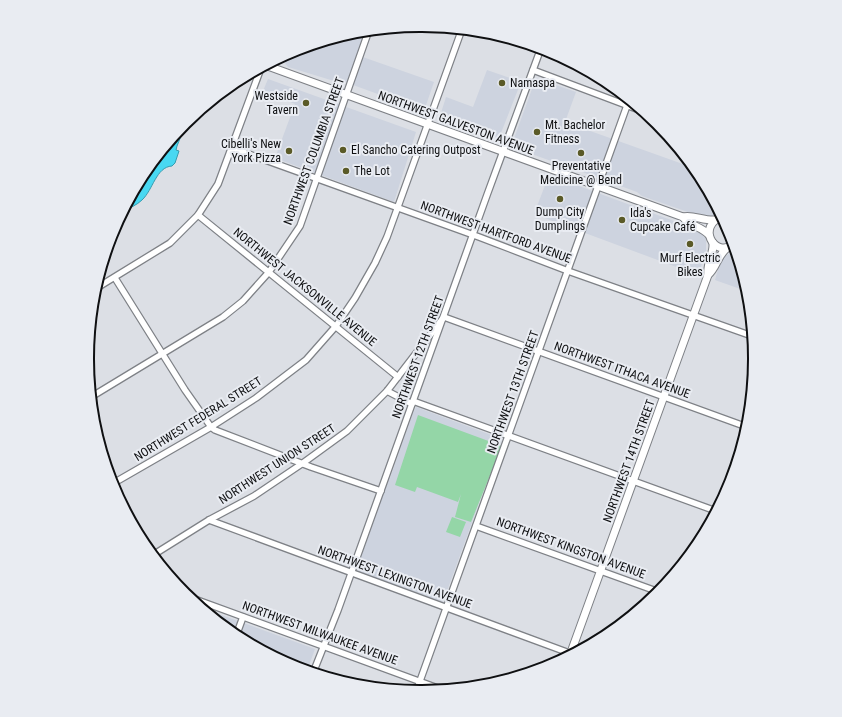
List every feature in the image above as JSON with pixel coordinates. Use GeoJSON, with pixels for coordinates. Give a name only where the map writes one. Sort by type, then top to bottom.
{"type":"FeatureCollection","features":[{"type":"Feature","properties":{"kind":"street","name":"NORTHWEST FEDERAL STREET"},"geometry":{"type":"LineString","coordinates":[[118,480],[211,427],[256,398],[306,360],[336,326],[355,298],[375,263],[387,237],[460,35]]}},
{"type":"Feature","properties":{"kind":"street","name":"NORTHWEST COLUMBIA STREET"},"geometry":{"type":"LineString","coordinates":[[96,394],[222,317],[243,300],[269,272],[300,226],[367,37]]}},
{"type":"Feature","properties":{"kind":"street","name":"NORTHWEST 12TH STREET"},"geometry":{"type":"LineString","coordinates":[[315,668],[352,572],[472,235],[539,54]]}},
{"type":"Feature","properties":{"kind":"street","name":"NORTHWEST GALVESTON AVENUE"},"geometry":{"type":"LineString","coordinates":[[274,68],[684,217],[688,215],[708,221],[716,219]]}},
{"type":"Feature","properties":{"kind":"street"},"geometry":{"type":"LineString","coordinates":[[533,70],[622,101]]}},
{"type":"Feature","properties":{"kind":"street"},"geometry":{"type":"LineString","coordinates":[[104,284],[170,243],[198,215],[218,184],[264,73]]}},
{"type":"Feature","properties":{"kind":"street","name":"NORTHWEST 13TH STREET"},"geometry":{"type":"LineString","coordinates":[[419,685],[627,105]]}},
{"type":"Feature","properties":{"kind":"street","name":"NORTHWEST HARTFORD AVENUE"},"geometry":{"type":"LineString","coordinates":[[232,148],[568,271],[747,334]]}},
{"type":"Feature","properties":{"kind":"street","name":"NORTHWEST JACKSONVILLE AVENUE"},"geometry":{"type":"LineString","coordinates":[[198,215],[398,377]]}},
{"type":"Feature","properties":{"kind":"street","name":"NORTHWEST GALVESTON AVENUE"},"geometry":{"type":"LineString","coordinates":[[684,217],[686,222],[704,230],[709,236]]}},
{"type":"Feature","properties":{"kind":"street"},"geometry":{"type":"LineString","coordinates":[[717,220],[710,227],[709,236],[713,243],[719,247],[727,246]]}},
{"type":"Feature","properties":{"kind":"street","name":"NORTHWEST 14TH STREET"},"geometry":{"type":"LineString","coordinates":[[574,646],[694,316],[708,275],[707,269],[713,249],[713,243]]}},
{"type":"Feature","properties":{"kind":"street","name":"NORTHWEST 14TH STREET"},"geometry":{"type":"LineString","coordinates":[[708,275],[713,271],[720,255],[728,248]]}},
{"type":"Feature","properties":{"kind":"street"},"geometry":{"type":"LineString","coordinates":[[115,278],[185,390],[211,427],[254,446],[381,491]]}},
{"type":"Feature","properties":{"kind":"street","name":"NORTHWEST ITHACA AVENUE"},"geometry":{"type":"LineString","coordinates":[[444,317],[740,425]]}},
{"type":"Feature","properties":{"kind":"street","name":"NORTHWEST UNION STREET"},"geometry":{"type":"LineString","coordinates":[[159,552],[209,520],[254,496],[347,431],[387,391],[444,317]]}},
{"type":"Feature","properties":{"kind":"street"},"geometry":{"type":"LineString","coordinates":[[387,391],[413,403],[711,509]]}},
{"type":"Feature","properties":{"kind":"street","name":"NORTHWEST LEXINGTON AVENUE"},"geometry":{"type":"LineString","coordinates":[[209,520],[564,651]]}},
{"type":"Feature","properties":{"kind":"street","name":"NORTHWEST KINGSTON AVENUE"},"geometry":{"type":"LineString","coordinates":[[476,526],[652,589]]}},
{"type":"Feature","properties":{"kind":"street","name":"NORTHWEST MILWAUKEE AVENUE"},"geometry":{"type":"LineString","coordinates":[[205,603],[429,685]]}},
{"type":"Feature","properties":{"kind":"street"},"geometry":{"type":"LineString","coordinates":[[239,629],[243,617]]}},
{"type":"Feature","properties":{"kind":"shaded area"},"geometry":{"type":"Polygon","coordinates":[[[363,37],[357,55],[434,82],[424,111],[345,82],[344,84],[288,67],[285,63],[316,49],[363,37]]]}},
{"type":"Feature","properties":{"kind":"shaded area"},"geometry":{"type":"Polygon","coordinates":[[[487,70],[521,82],[499,138],[440,116],[446,97],[473,107],[487,70]]]}},
{"type":"Feature","properties":{"kind":"shaded area"},"geometry":{"type":"Polygon","coordinates":[[[536,78],[576,92],[565,122],[683,164],[704,195],[715,217],[705,218],[642,196],[637,192],[566,166],[564,163],[554,162],[512,147],[536,78]]]}},
{"type":"Feature","properties":{"kind":"shaded area"},"geometry":{"type":"Polygon","coordinates":[[[268,79],[416,132],[394,202],[275,158],[295,104],[263,91],[268,79]]]}},
{"type":"Feature","properties":{"kind":"shaded area"},"geometry":{"type":"Polygon","coordinates":[[[549,175],[701,231],[706,239],[706,253],[698,275],[534,214],[549,175]]]}},
{"type":"Feature","properties":{"kind":"shaded area"},"geometry":{"type":"Polygon","coordinates":[[[730,253],[739,289],[715,280],[721,259],[730,253]]]}},
{"type":"Feature","properties":{"kind":"shaded area"},"geometry":{"type":"Polygon","coordinates":[[[416,407],[500,437],[502,440],[443,602],[358,571],[357,568],[379,507],[378,503],[387,480],[390,478],[416,407]]]}},
{"type":"Feature","properties":{"kind":"shaded area"},"geometry":{"type":"Polygon","coordinates":[[[217,613],[315,649],[309,665],[258,641],[217,613]]]}},
{"type":"Feature","properties":{"kind":"green space"},"geometry":{"type":"Polygon","coordinates":[[[418,415],[502,446],[471,522],[455,517],[461,494],[458,502],[417,487],[415,492],[395,485],[418,415]]]}},
{"type":"Feature","properties":{"kind":"green space"},"geometry":{"type":"Polygon","coordinates":[[[452,517],[466,522],[460,537],[446,532],[452,517]]]}},
{"type":"Feature","properties":{"kind":"water"},"geometry":{"type":"Polygon","coordinates":[[[180,139],[176,150],[179,151],[175,163],[172,166],[162,170],[146,196],[132,207],[162,160],[180,139]]]}},
{"type":"Feature","properties":{"kind":"place","name":"Namaspa"},"geometry":{"type":"Point","coordinates":[502,83]}},
{"type":"Feature","properties":{"kind":"place","name":"Westside Tavern"},"geometry":{"type":"Point","coordinates":[306,103]}},
{"type":"Feature","properties":{"kind":"place","name":"Mt. Bachelor Fitness"},"geometry":{"type":"Point","coordinates":[537,132]}},
{"type":"Feature","properties":{"kind":"place","name":"El Sancho Catering Outpost"},"geometry":{"type":"Point","coordinates":[343,150]}},
{"type":"Feature","properties":{"kind":"place","name":"Cibelli's New York Pizza"},"geometry":{"type":"Point","coordinates":[289,151]}},
{"type":"Feature","properties":{"kind":"place","name":"Preventative Medicine @ Bend"},"geometry":{"type":"Point","coordinates":[581,153]}},
{"type":"Feature","properties":{"kind":"place","name":"The Lot"},"geometry":{"type":"Point","coordinates":[346,171]}},
{"type":"Feature","properties":{"kind":"place","name":"Dump City Dumplings"},"geometry":{"type":"Point","coordinates":[560,199]}},
{"type":"Feature","properties":{"kind":"place","name":"Ida's Cupcake Café"},"geometry":{"type":"Point","coordinates":[622,220]}},
{"type":"Feature","properties":{"kind":"place","name":"Murf Electric Bikes"},"geometry":{"type":"Point","coordinates":[690,244]}}]}
